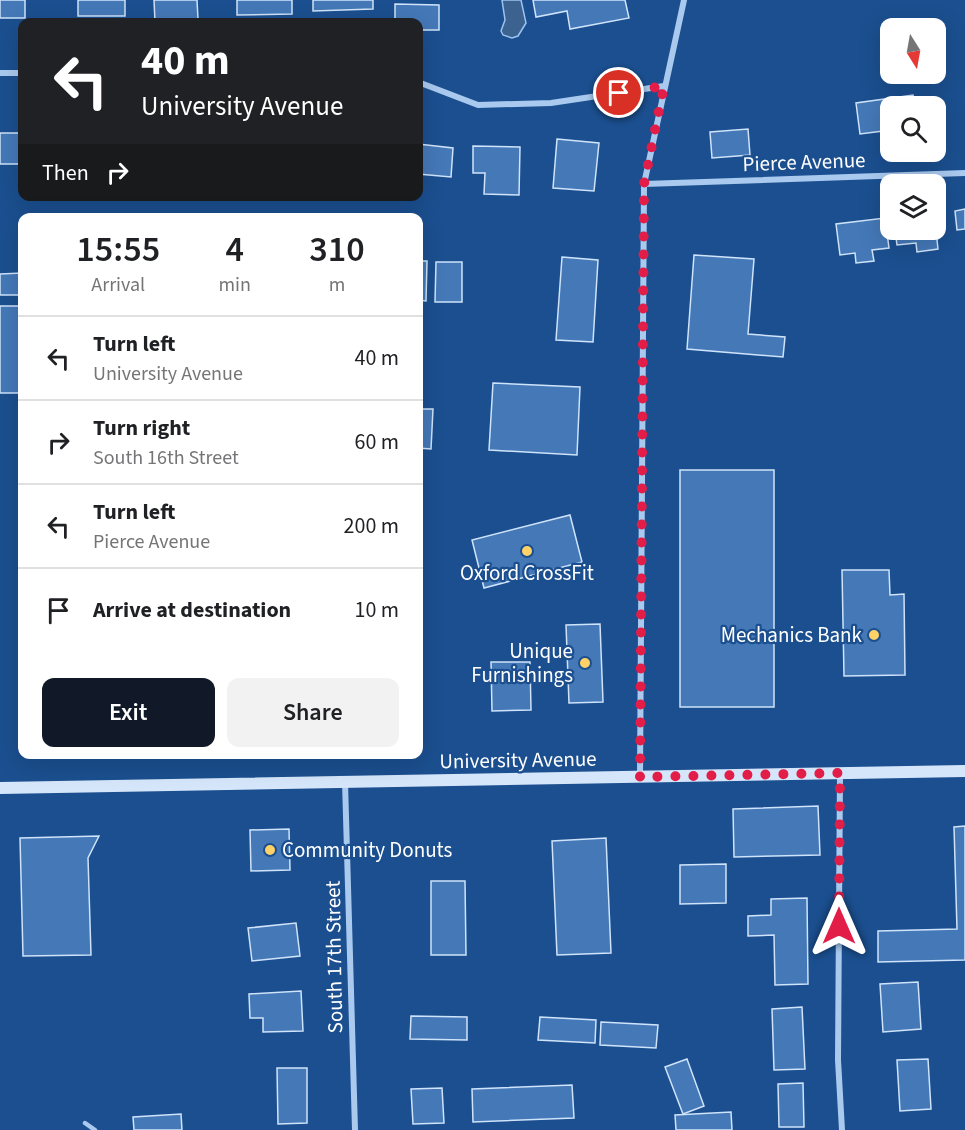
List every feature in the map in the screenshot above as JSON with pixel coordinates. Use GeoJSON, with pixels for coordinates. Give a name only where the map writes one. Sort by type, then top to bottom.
{"type":"FeatureCollection","features":[{"type":"Feature","properties":{"kind":"main road","name":"University Avenue"},"geometry":{"type":"LineString","coordinates":[[0,788],[965,771]]}},
{"type":"Feature","properties":{"kind":"street"},"geometry":{"type":"LineString","coordinates":[[640,777],[644,184],[684,0]]}},
{"type":"Feature","properties":{"kind":"street"},"geometry":{"type":"LineString","coordinates":[[0,73],[18,73]]}},
{"type":"Feature","properties":{"kind":"street"},"geometry":{"type":"LineString","coordinates":[[423,84],[478,105],[551,103],[664,86]]}},
{"type":"Feature","properties":{"kind":"street","name":"Pierce Avenue"},"geometry":{"type":"LineString","coordinates":[[644,184],[965,173]]}},
{"type":"Feature","properties":{"kind":"street"},"geometry":{"type":"LineString","coordinates":[[840,773],[838,1060],[842,1130]]}},
{"type":"Feature","properties":{"kind":"street","name":"South 17th Street"},"geometry":{"type":"LineString","coordinates":[[345,782],[355,1130]]}},
{"type":"Feature","properties":{"kind":"lane"},"geometry":{"type":"LineString","coordinates":[[85,1123],[95,1130]]}},
{"type":"Feature","properties":{"kind":"water"},"geometry":{"type":"Polygon","coordinates":[[[502,0],[521,0],[526,23],[518,36],[512,38],[503,35],[501,31],[505,20],[502,0]]]}},
{"type":"Feature","properties":{"kind":"building"},"geometry":{"type":"Polygon","coordinates":[[[0,0],[25,0],[25,18],[0,18],[0,0]]]}},
{"type":"Feature","properties":{"kind":"building"},"geometry":{"type":"Polygon","coordinates":[[[78,0],[125,0],[125,16],[78,16],[78,0]]]}},
{"type":"Feature","properties":{"kind":"building"},"geometry":{"type":"Polygon","coordinates":[[[154,0],[197,0],[198,18],[155,18],[154,0]]]}},
{"type":"Feature","properties":{"kind":"building"},"geometry":{"type":"Polygon","coordinates":[[[237,0],[292,0],[292,14],[237,15],[237,0]]]}},
{"type":"Feature","properties":{"kind":"building"},"geometry":{"type":"Polygon","coordinates":[[[313,0],[373,0],[373,9],[313,11],[313,0]]]}},
{"type":"Feature","properties":{"kind":"building"},"geometry":{"type":"Polygon","coordinates":[[[533,0],[625,0],[629,18],[570,29],[567,11],[536,17],[533,0]]]}},
{"type":"Feature","properties":{"kind":"building"},"geometry":{"type":"Polygon","coordinates":[[[395,4],[439,5],[439,30],[423,30],[423,18],[395,18],[395,4]]]}},
{"type":"Feature","properties":{"kind":"building"},"geometry":{"type":"Polygon","coordinates":[[[880,100],[880,131],[860,134],[856,103],[880,100]]]}},
{"type":"Feature","properties":{"kind":"building"},"geometry":{"type":"Polygon","coordinates":[[[748,129],[750,155],[712,158],[710,132],[748,129]]]}},
{"type":"Feature","properties":{"kind":"building"},"geometry":{"type":"Polygon","coordinates":[[[0,133],[18,133],[18,164],[0,164],[0,133]]]}},
{"type":"Feature","properties":{"kind":"building"},"geometry":{"type":"Polygon","coordinates":[[[557,139],[599,143],[594,191],[553,188],[557,139]]]}},
{"type":"Feature","properties":{"kind":"building"},"geometry":{"type":"Polygon","coordinates":[[[423,145],[453,148],[451,177],[423,174],[423,145]]]}},
{"type":"Feature","properties":{"kind":"building"},"geometry":{"type":"Polygon","coordinates":[[[473,146],[520,147],[519,195],[484,194],[485,173],[473,173],[473,146]]]}},
{"type":"Feature","properties":{"kind":"building"},"geometry":{"type":"Polygon","coordinates":[[[965,209],[965,229],[957,230],[955,211],[965,209]]]}},
{"type":"Feature","properties":{"kind":"building"},"geometry":{"type":"Polygon","coordinates":[[[880,219],[880,240],[888,240],[889,248],[872,250],[874,261],[856,263],[855,253],[840,255],[836,224],[880,219]]]}},
{"type":"Feature","properties":{"kind":"building"},"geometry":{"type":"Polygon","coordinates":[[[896,240],[937,240],[938,249],[917,252],[916,243],[897,245],[896,240]]]}},
{"type":"Feature","properties":{"kind":"building"},"geometry":{"type":"Polygon","coordinates":[[[694,255],[754,259],[748,334],[785,337],[783,357],[687,349],[694,255]]]}},
{"type":"Feature","properties":{"kind":"building"},"geometry":{"type":"Polygon","coordinates":[[[562,257],[598,260],[593,342],[556,340],[562,257]]]}},
{"type":"Feature","properties":{"kind":"building"},"geometry":{"type":"Polygon","coordinates":[[[423,261],[427,261],[426,301],[423,301],[423,261]]]}},
{"type":"Feature","properties":{"kind":"building"},"geometry":{"type":"Polygon","coordinates":[[[436,262],[462,262],[462,302],[435,302],[436,262]]]}},
{"type":"Feature","properties":{"kind":"building"},"geometry":{"type":"Polygon","coordinates":[[[18,273],[18,295],[0,295],[0,274],[18,273]]]}},
{"type":"Feature","properties":{"kind":"building"},"geometry":{"type":"Polygon","coordinates":[[[0,306],[18,306],[18,393],[0,393],[0,306]]]}},
{"type":"Feature","properties":{"kind":"building"},"geometry":{"type":"Polygon","coordinates":[[[493,383],[580,387],[577,455],[489,450],[493,383]]]}},
{"type":"Feature","properties":{"kind":"building"},"geometry":{"type":"Polygon","coordinates":[[[423,409],[433,409],[431,449],[423,448],[423,409]]]}},
{"type":"Feature","properties":{"kind":"building"},"geometry":{"type":"Polygon","coordinates":[[[680,470],[774,470],[774,707],[680,707],[680,470]]]}},
{"type":"Feature","properties":{"kind":"building","name":"Oxford CrossFit"},"geometry":{"type":"Polygon","coordinates":[[[570,515],[582,562],[484,588],[472,540],[570,515]]]}},
{"type":"Feature","properties":{"kind":"building","name":"Mechanics Bank"},"geometry":{"type":"Polygon","coordinates":[[[842,570],[889,570],[890,595],[904,594],[905,675],[844,676],[842,570]]]}},
{"type":"Feature","properties":{"kind":"building","name":"Unique Furnishings"},"geometry":{"type":"Polygon","coordinates":[[[600,624],[603,702],[569,703],[566,625],[600,624]]]}},
{"type":"Feature","properties":{"kind":"building"},"geometry":{"type":"Polygon","coordinates":[[[491,662],[530,662],[531,710],[492,711],[491,662]]]}},
{"type":"Feature","properties":{"kind":"building"},"geometry":{"type":"Polygon","coordinates":[[[818,806],[820,855],[734,857],[733,809],[818,806]]]}},
{"type":"Feature","properties":{"kind":"building"},"geometry":{"type":"Polygon","coordinates":[[[965,826],[965,960],[878,962],[878,931],[957,929],[954,827],[965,826]]]}},
{"type":"Feature","properties":{"kind":"building","name":"Community Donuts"},"geometry":{"type":"Polygon","coordinates":[[[289,829],[290,870],[251,871],[250,830],[289,829]]]}},
{"type":"Feature","properties":{"kind":"building"},"geometry":{"type":"Polygon","coordinates":[[[99,836],[88,858],[91,955],[23,956],[20,838],[99,836]]]}},
{"type":"Feature","properties":{"kind":"building"},"geometry":{"type":"Polygon","coordinates":[[[606,838],[611,953],[557,955],[552,841],[606,838]]]}},
{"type":"Feature","properties":{"kind":"building"},"geometry":{"type":"Polygon","coordinates":[[[726,864],[726,903],[680,904],[680,865],[726,864]]]}},
{"type":"Feature","properties":{"kind":"building"},"geometry":{"type":"Polygon","coordinates":[[[431,881],[465,881],[466,955],[431,955],[431,881]]]}},
{"type":"Feature","properties":{"kind":"building"},"geometry":{"type":"Polygon","coordinates":[[[807,898],[808,984],[775,985],[774,935],[748,936],[748,916],[771,915],[771,899],[807,898]]]}},
{"type":"Feature","properties":{"kind":"building"},"geometry":{"type":"Polygon","coordinates":[[[296,923],[300,956],[252,961],[248,928],[296,923]]]}},
{"type":"Feature","properties":{"kind":"building"},"geometry":{"type":"Polygon","coordinates":[[[918,982],[921,1029],[883,1032],[880,984],[918,982]]]}},
{"type":"Feature","properties":{"kind":"building"},"geometry":{"type":"Polygon","coordinates":[[[301,991],[303,1031],[263,1032],[263,1018],[250,1018],[249,994],[301,991]]]}},
{"type":"Feature","properties":{"kind":"building"},"geometry":{"type":"Polygon","coordinates":[[[802,1007],[805,1069],[774,1070],[772,1009],[802,1007]]]}},
{"type":"Feature","properties":{"kind":"building"},"geometry":{"type":"Polygon","coordinates":[[[411,1016],[467,1017],[467,1040],[410,1039],[411,1016]]]}},
{"type":"Feature","properties":{"kind":"building"},"geometry":{"type":"Polygon","coordinates":[[[540,1017],[596,1020],[595,1043],[538,1040],[540,1017]]]}},
{"type":"Feature","properties":{"kind":"building"},"geometry":{"type":"Polygon","coordinates":[[[601,1022],[658,1025],[656,1048],[600,1045],[601,1022]]]}},
{"type":"Feature","properties":{"kind":"building"},"geometry":{"type":"Polygon","coordinates":[[[687,1059],[704,1106],[683,1114],[665,1067],[687,1059]]]}},
{"type":"Feature","properties":{"kind":"building"},"geometry":{"type":"Polygon","coordinates":[[[928,1059],[931,1109],[900,1111],[897,1060],[928,1059]]]}},
{"type":"Feature","properties":{"kind":"building"},"geometry":{"type":"Polygon","coordinates":[[[277,1068],[307,1068],[307,1123],[278,1124],[277,1068]]]}},
{"type":"Feature","properties":{"kind":"building"},"geometry":{"type":"Polygon","coordinates":[[[803,1083],[804,1127],[779,1127],[778,1084],[803,1083]]]}},
{"type":"Feature","properties":{"kind":"building"},"geometry":{"type":"Polygon","coordinates":[[[572,1085],[574,1118],[473,1122],[472,1089],[572,1085]]]}},
{"type":"Feature","properties":{"kind":"building"},"geometry":{"type":"Polygon","coordinates":[[[442,1088],[444,1123],[413,1124],[411,1089],[442,1088]]]}},
{"type":"Feature","properties":{"kind":"building"},"geometry":{"type":"Polygon","coordinates":[[[731,1112],[732,1130],[676,1130],[675,1115],[731,1112]]]}},
{"type":"Feature","properties":{"kind":"building"},"geometry":{"type":"Polygon","coordinates":[[[181,1114],[182,1130],[134,1130],[133,1117],[181,1114]]]}},
{"type":"Feature","properties":{"kind":"place","name":"Oxford CrossFit"},"geometry":{"type":"Point","coordinates":[527,551]}},
{"type":"Feature","properties":{"kind":"place","name":"Mechanics Bank"},"geometry":{"type":"Point","coordinates":[874,635]}},
{"type":"Feature","properties":{"kind":"place","name":"Unique Furnishings"},"geometry":{"type":"Point","coordinates":[585,663]}},
{"type":"Feature","properties":{"kind":"place","name":"Community Donuts"},"geometry":{"type":"Point","coordinates":[270,850]}},
{"type":"Feature","properties":{"kind":"route"},"geometry":{"type":"LineString","coordinates":[[619,93],[664,86],[644,184],[640,777],[840,773],[839,926]]}}]}
